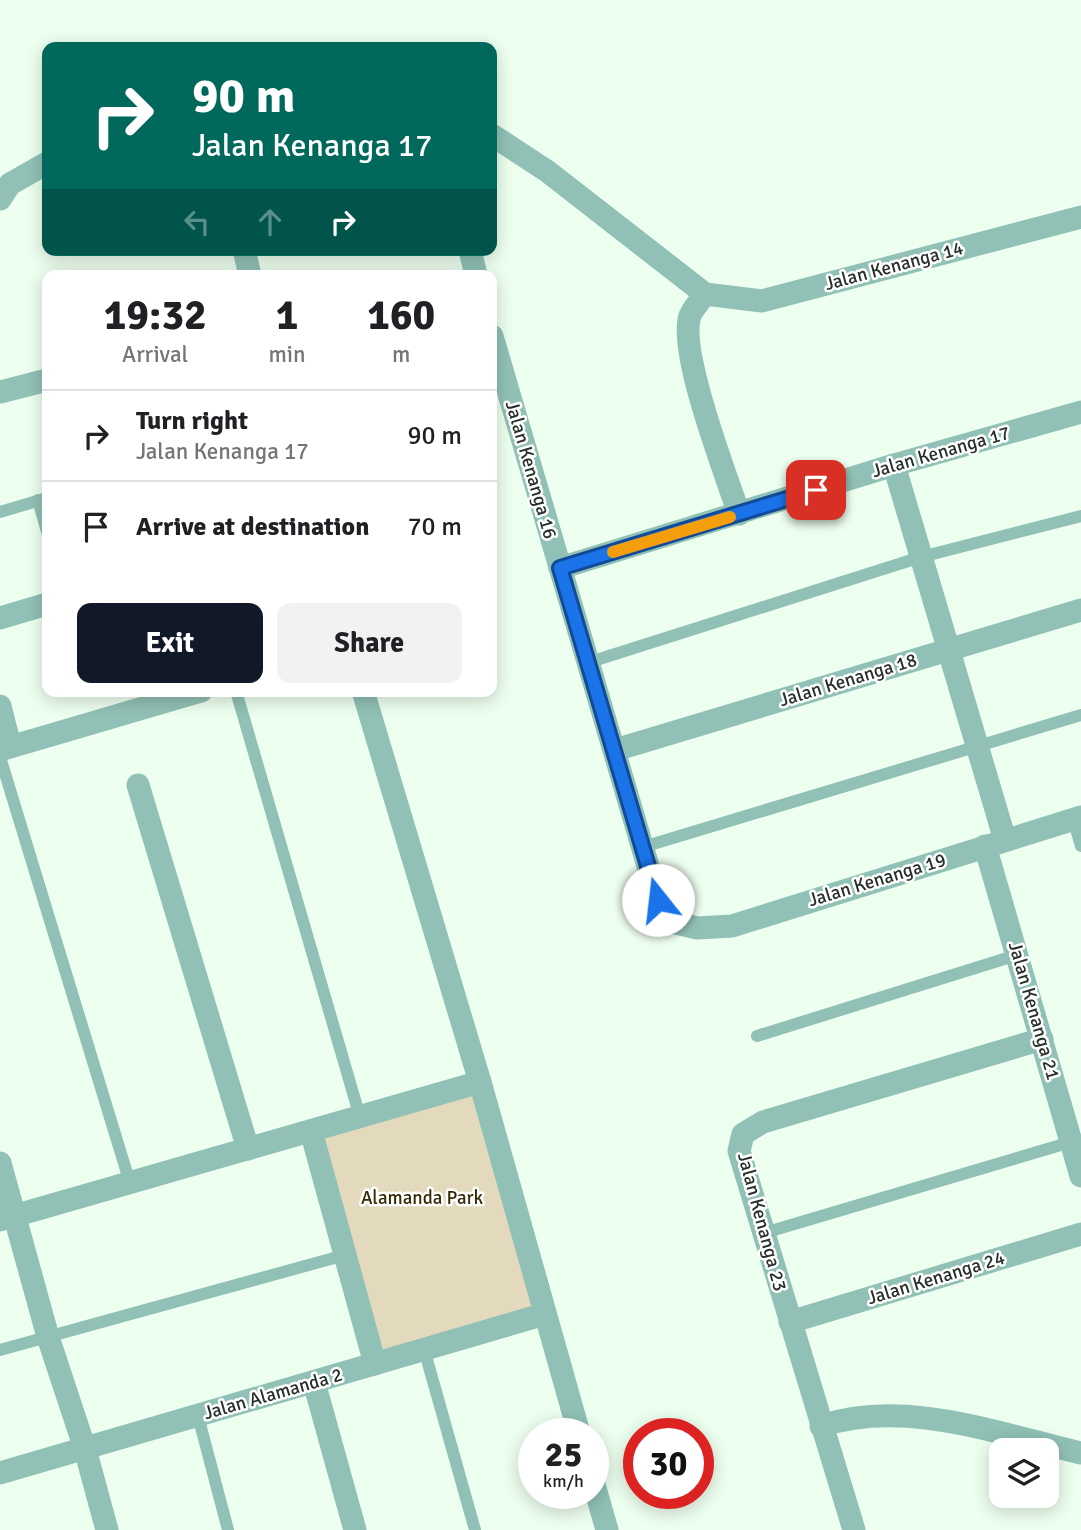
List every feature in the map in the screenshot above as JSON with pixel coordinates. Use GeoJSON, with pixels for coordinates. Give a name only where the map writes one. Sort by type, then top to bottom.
{"type":"FeatureCollection","features":[{"type":"Feature","properties":{"kind":"street"},"geometry":{"type":"LineString","coordinates":[[497,138],[547,170],[705,293],[690,316],[689,344],[704,407],[739,514]]}},
{"type":"Feature","properties":{"kind":"street"},"geometry":{"type":"LineString","coordinates":[[0,199],[10,184],[42,166]]}},
{"type":"Feature","properties":{"kind":"street","name":"Jalan Kenanga 14"},"geometry":{"type":"LineString","coordinates":[[705,293],[762,301],[1081,216]]}},
{"type":"Feature","properties":{"kind":"street","name":"Jalan Kenanga 16"},"geometry":{"type":"LineString","coordinates":[[497,353],[658,900],[673,922]]}},
{"type":"Feature","properties":{"kind":"street"},"geometry":{"type":"LineString","coordinates":[[0,392],[42,381]]}},
{"type":"Feature","properties":{"kind":"street","name":"Jalan Kenanga 17"},"geometry":{"type":"LineString","coordinates":[[560,568],[894,465],[1081,412]]}},
{"type":"Feature","properties":{"kind":"street","name":"Jalan Kenanga 21"},"geometry":{"type":"LineString","coordinates":[[894,465],[977,746],[1017,955],[1081,1176]]}},
{"type":"Feature","properties":{"kind":"street"},"geometry":{"type":"LineString","coordinates":[[0,618],[42,605]]}},
{"type":"Feature","properties":{"kind":"street","name":"Jalan Kenanga 18"},"geometry":{"type":"LineString","coordinates":[[615,750],[1081,611]]}},
{"type":"Feature","properties":{"kind":"street"},"geometry":{"type":"LineString","coordinates":[[0,706],[3,751],[181,697]]}},
{"type":"Feature","properties":{"kind":"street"},"geometry":{"type":"LineString","coordinates":[[365,697],[480,1082],[575,1418]]}},
{"type":"Feature","properties":{"kind":"street"},"geometry":{"type":"LineString","coordinates":[[138,785],[248,1149]]}},
{"type":"Feature","properties":{"kind":"street","name":"Jalan Kenanga 19"},"geometry":{"type":"LineString","coordinates":[[673,922],[697,928],[732,926],[1077,818]]}},
{"type":"Feature","properties":{"kind":"street","name":"Jalan Kenanga 23"},"geometry":{"type":"LineString","coordinates":[[854,1530],[739,1151],[743,1134],[763,1122],[1042,1039]]}},
{"type":"Feature","properties":{"kind":"street"},"geometry":{"type":"LineString","coordinates":[[8,1218],[480,1082]]}},
{"type":"Feature","properties":{"kind":"street"},"geometry":{"type":"LineString","coordinates":[[311,1131],[376,1364]]}},
{"type":"Feature","properties":{"kind":"street"},"geometry":{"type":"LineString","coordinates":[[0,1163],[8,1218],[85,1449],[107,1530]]}},
{"type":"Feature","properties":{"kind":"street","name":"Jalan Kenanga 24"},"geometry":{"type":"LineString","coordinates":[[790,1322],[1081,1234]]}},
{"type":"Feature","properties":{"kind":"street","name":"Jalan Alamanda 2"},"geometry":{"type":"LineString","coordinates":[[0,1474],[545,1314]]}},
{"type":"Feature","properties":{"kind":"street"},"geometry":{"type":"LineString","coordinates":[[314,1382],[355,1530]]}},
{"type":"Feature","properties":{"kind":"street"},"geometry":{"type":"LineString","coordinates":[[821,1426],[841,1419],[885,1414],[926,1418],[1081,1453]]}},
{"type":"Feature","properties":{"kind":"street"},"geometry":{"type":"LineString","coordinates":[[601,1509],[607,1530]]}},
{"type":"Feature","properties":{"kind":"lane"},"geometry":{"type":"LineString","coordinates":[[0,512],[42,499]]}},
{"type":"Feature","properties":{"kind":"lane"},"geometry":{"type":"LineString","coordinates":[[590,662],[921,557],[1081,516]]}},
{"type":"Feature","properties":{"kind":"lane"},"geometry":{"type":"LineString","coordinates":[[238,697],[360,1117]]}},
{"type":"Feature","properties":{"kind":"lane"},"geometry":{"type":"LineString","coordinates":[[643,847],[1081,715]]}},
{"type":"Feature","properties":{"kind":"lane"},"geometry":{"type":"LineString","coordinates":[[3,751],[130,1183]]}},
{"type":"Feature","properties":{"kind":"lane"},"geometry":{"type":"LineString","coordinates":[[1077,818],[1081,846]]}},
{"type":"Feature","properties":{"kind":"lane"},"geometry":{"type":"LineString","coordinates":[[757,1036],[1017,955]]}},
{"type":"Feature","properties":{"kind":"lane"},"geometry":{"type":"LineString","coordinates":[[764,1233],[1071,1142]]}},
{"type":"Feature","properties":{"kind":"lane"},"geometry":{"type":"LineString","coordinates":[[0,1350],[345,1255]]}},
{"type":"Feature","properties":{"kind":"lane"},"geometry":{"type":"LineString","coordinates":[[424,1349],[475,1530]]}},
{"type":"Feature","properties":{"kind":"lane"},"geometry":{"type":"LineString","coordinates":[[198,1416],[228,1530]]}},
{"type":"Feature","properties":{"kind":"green space","name":"Alamanda Park"},"geometry":{"type":"Polygon","coordinates":[[[479,1083],[545,1314],[380,1362],[313,1131],[479,1083]]]}},
{"type":"Feature","properties":{"kind":"slow traffic"},"geometry":{"type":"LineString","coordinates":[[613,552],[730,517]]}},
{"type":"Feature","properties":{"kind":"route"},"geometry":{"type":"LineString","coordinates":[[658,900],[577,618],[560,568],[816,490]]}}]}
